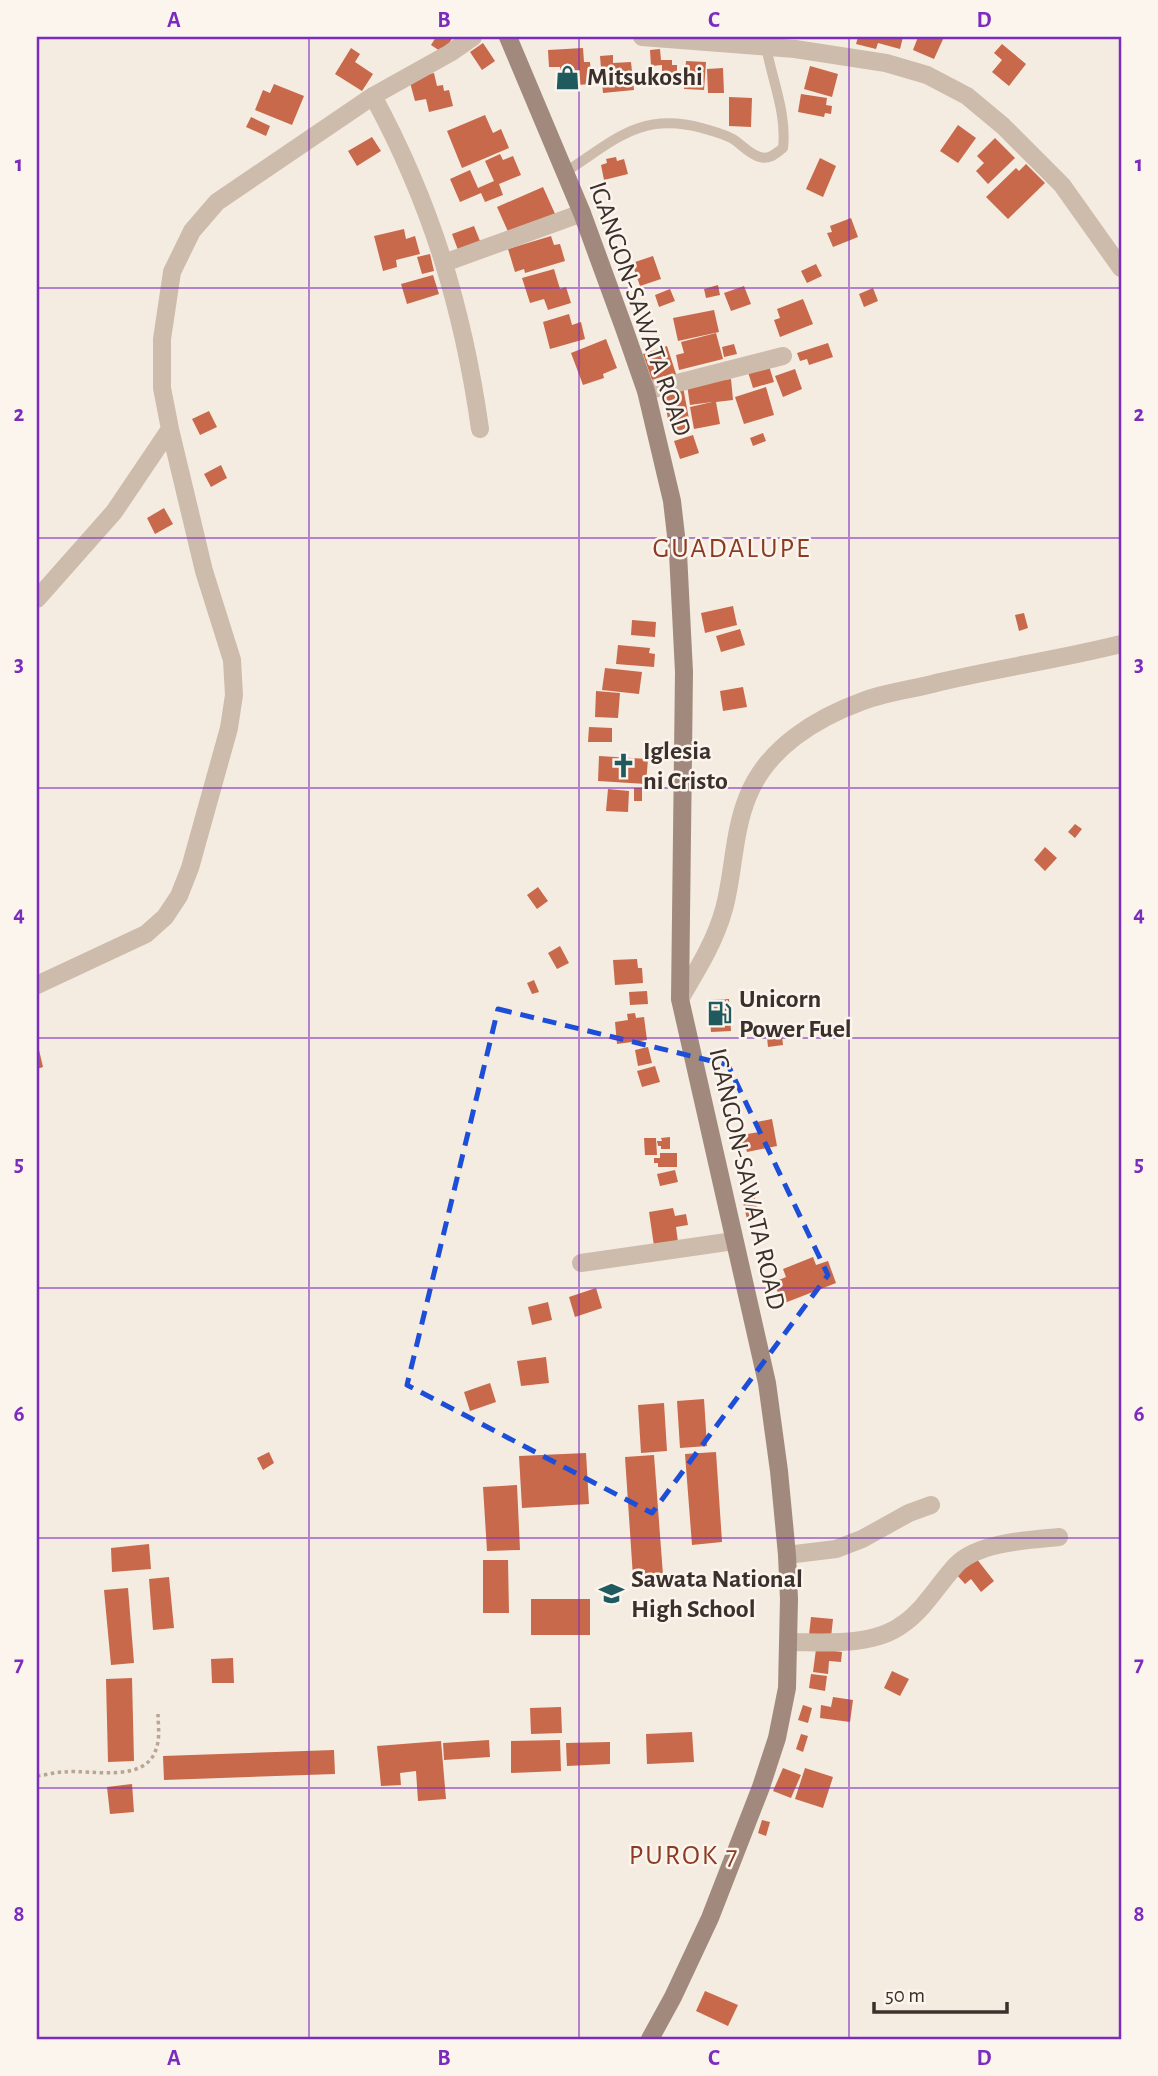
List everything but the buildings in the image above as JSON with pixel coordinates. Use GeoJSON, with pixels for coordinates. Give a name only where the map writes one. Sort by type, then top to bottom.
{"type":"FeatureCollection","features":[{"type":"Feature","properties":{"kind":"main road","name":"IGANGON-SAWATA ROAD"},"geometry":{"type":"LineString","coordinates":[[509,37],[582,213],[646,391],[672,501],[683,617],[680,999],[767,1383],[787,1555],[787,1688],[777,1738],[710,1918],[650,2039]]}},
{"type":"Feature","properties":{"kind":"street"},"geometry":{"type":"LineString","coordinates":[[37,985],[146,934],[165,917],[179,896],[190,868],[229,728],[234,695],[232,660],[204,571],[162,388],[162,339],[173,272],[192,231],[217,202],[373,96],[473,37]]}},
{"type":"Feature","properties":{"kind":"street"},"geometry":{"type":"LineString","coordinates":[[642,37],[766,46],[796,43],[927,75],[967,96],[1003,125],[1062,185],[1121,268]]}},
{"type":"Feature","properties":{"kind":"street"},"geometry":{"type":"LineString","coordinates":[[373,96],[409,168],[444,263],[460,314],[480,429]]}},
{"type":"Feature","properties":{"kind":"street"},"geometry":{"type":"LineString","coordinates":[[444,263],[582,213]]}},
{"type":"Feature","properties":{"kind":"street"},"geometry":{"type":"LineString","coordinates":[[646,391],[783,356]]}},
{"type":"Feature","properties":{"kind":"street"},"geometry":{"type":"LineString","coordinates":[[37,599],[114,512],[170,429]]}},
{"type":"Feature","properties":{"kind":"street"},"geometry":{"type":"LineString","coordinates":[[680,999],[718,928],[741,813],[749,792],[772,757],[793,737],[863,701],[975,674],[1121,645]]}},
{"type":"Feature","properties":{"kind":"street"},"geometry":{"type":"LineString","coordinates":[[581,1263],[734,1241]]}},
{"type":"Feature","properties":{"kind":"street"},"geometry":{"type":"LineString","coordinates":[[787,1555],[836,1549],[862,1539],[890,1521],[931,1505]]}},
{"type":"Feature","properties":{"kind":"street"},"geometry":{"type":"LineString","coordinates":[[788,1642],[860,1640],[881,1635],[903,1625],[960,1562],[975,1553],[1014,1542],[1059,1537]]}},
{"type":"Feature","properties":{"kind":"lane"},"geometry":{"type":"LineString","coordinates":[[565,172],[611,139],[650,125],[671,124],[701,128],[730,138],[760,158],[772,157],[783,148],[785,133],[766,46]]}},
{"type":"Feature","properties":{"kind":"path"},"geometry":{"type":"LineString","coordinates":[[37,1776],[65,1772],[117,1773],[135,1770],[149,1762],[158,1747],[158,1713]]}},
{"type":"Feature","properties":{"kind":"highlighted area"},"geometry":{"type":"Polygon","coordinates":[[[498,1009],[728,1065],[828,1275],[652,1513],[407,1385],[498,1009]]]}},
{"type":"Feature","properties":{"kind":"place","name":"Mitsukoshi"},"geometry":{"type":"Point","coordinates":[567,77]}},
{"type":"Feature","properties":{"kind":"place","name":"Iglesia ni Cristo"},"geometry":{"type":"Point","coordinates":[623,766]}},
{"type":"Feature","properties":{"kind":"place","name":"Unicorn Power Fuel"},"geometry":{"type":"Point","coordinates":[719,1014]}},
{"type":"Feature","properties":{"kind":"place","name":"Sawata National High School"},"geometry":{"type":"Point","coordinates":[611,1594]}},
{"type":"Feature","properties":{"kind":"district","name":"GUADALUPE"},"geometry":{"type":"Point","coordinates":[732,549]}},
{"type":"Feature","properties":{"kind":"district","name":"PUROK 7"},"geometry":{"type":"Point","coordinates":[684,1856]}}]}
